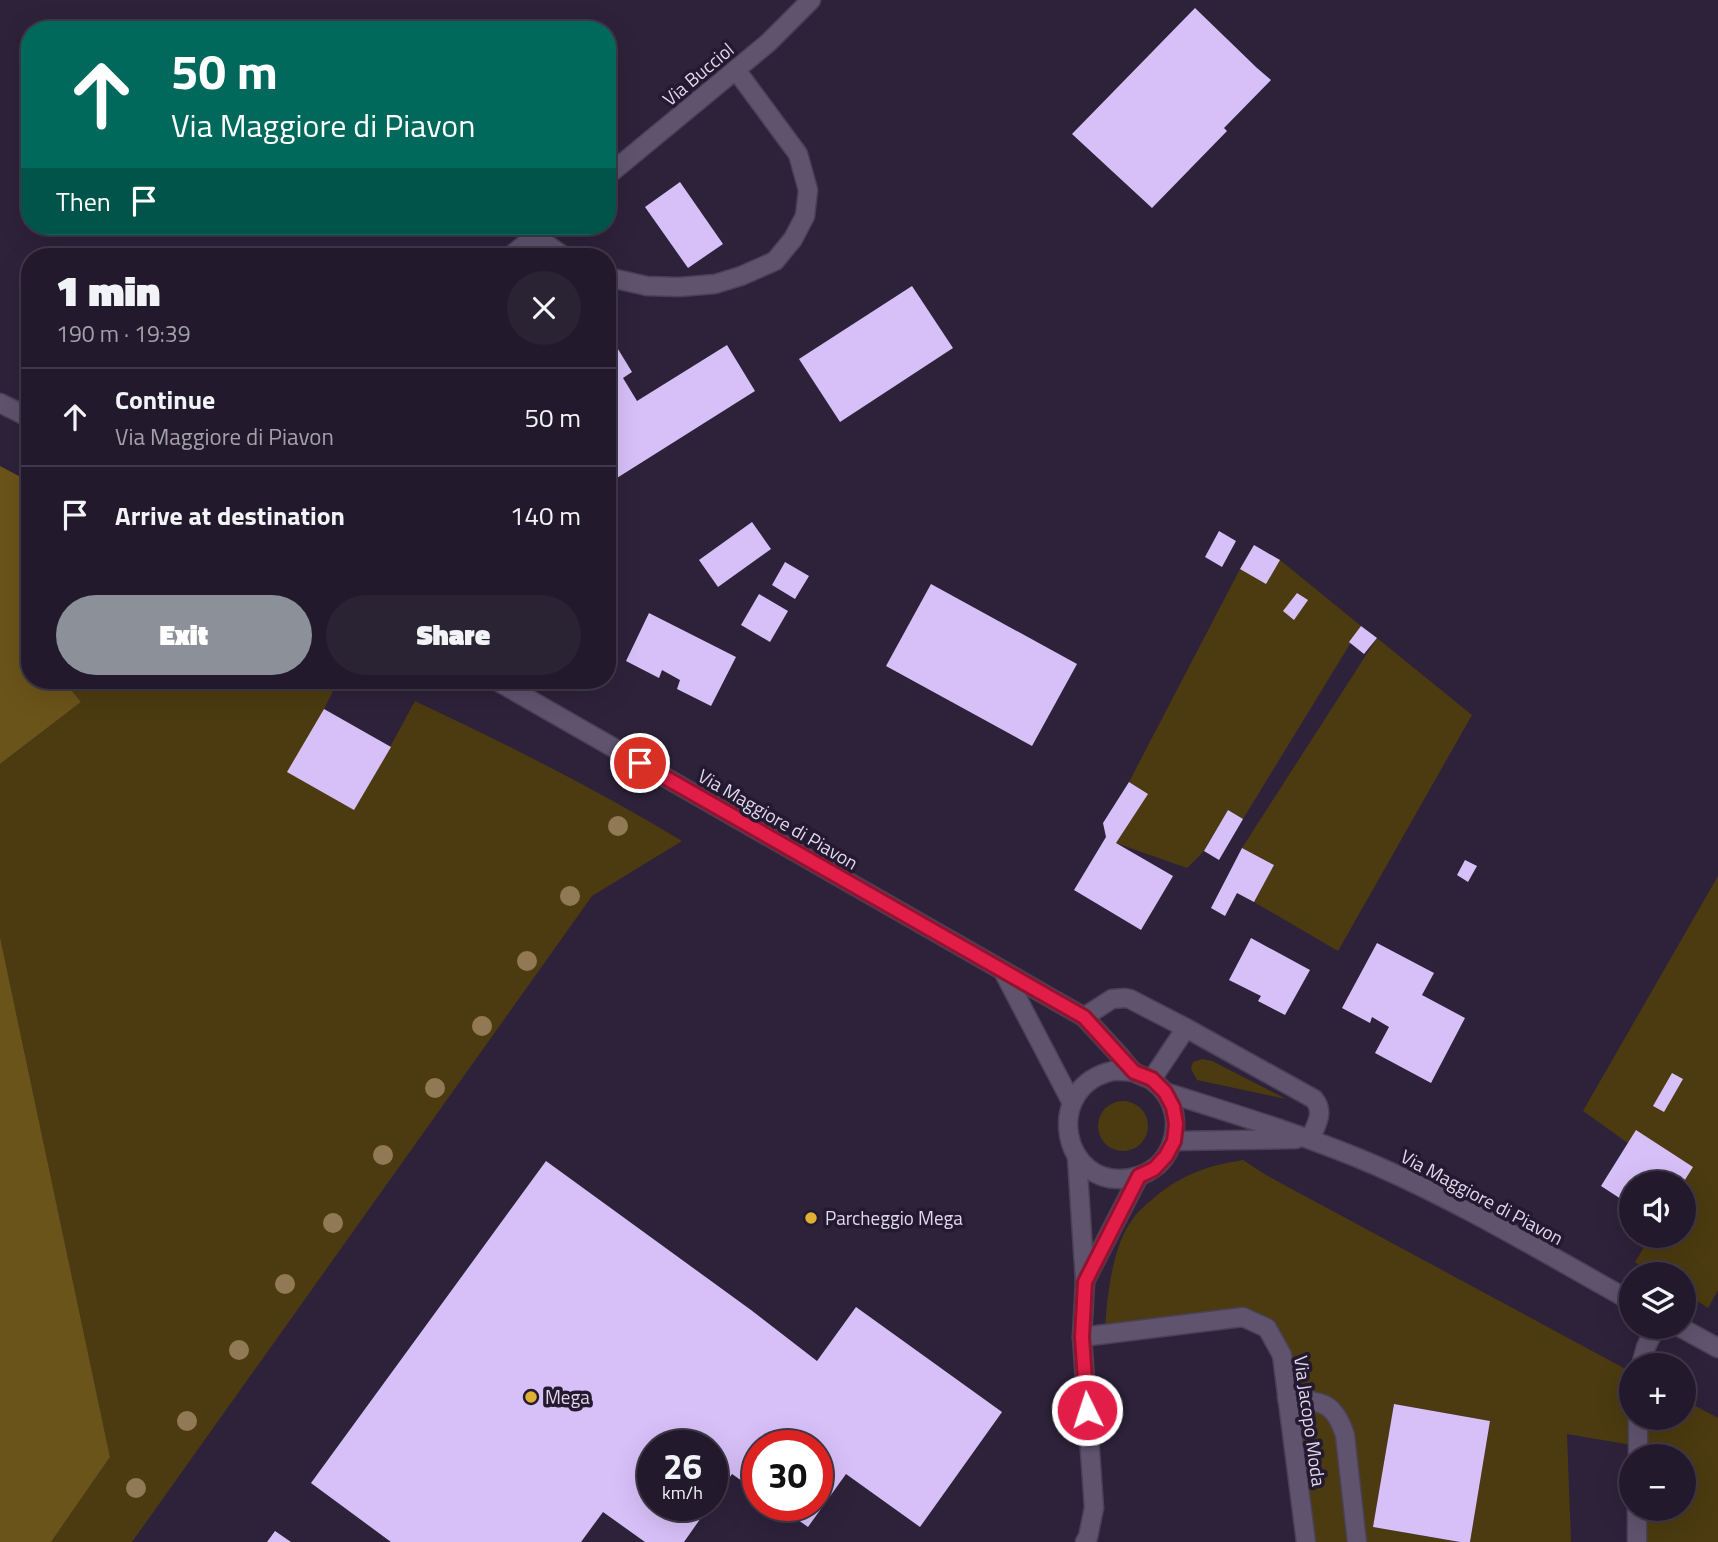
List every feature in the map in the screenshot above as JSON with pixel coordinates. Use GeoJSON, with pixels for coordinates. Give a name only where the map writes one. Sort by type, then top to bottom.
{"type":"FeatureCollection","features":[{"type":"Feature","properties":{"kind":"main road","name":"Via Bucciol"},"geometry":{"type":"LineString","coordinates":[[616,169],[768,43],[811,0]]}},
{"type":"Feature","properties":{"kind":"main road"},"geometry":{"type":"LineString","coordinates":[[616,279],[647,286],[679,288],[716,284],[775,261],[793,239],[805,216],[808,190],[798,154],[736,70]]}},
{"type":"Feature","properties":{"kind":"main road"},"geometry":{"type":"LineString","coordinates":[[520,248],[537,235]]}},
{"type":"Feature","properties":{"kind":"main road"},"geometry":{"type":"LineString","coordinates":[[0,403],[21,414]]}},
{"type":"Feature","properties":{"kind":"main road","name":"Via Maggiore di Piavon"},"geometry":{"type":"LineString","coordinates":[[511,689],[1084,1017],[1134,1072]]}},
{"type":"Feature","properties":{"kind":"main road"},"geometry":{"type":"LineString","coordinates":[[1003,971],[1072,1103],[1067,1130],[1077,1157],[1090,1169],[1105,1177],[1122,1179],[1139,1176],[1154,1169],[1166,1156],[1174,1141]]}},
{"type":"Feature","properties":{"kind":"main road"},"geometry":{"type":"LineString","coordinates":[[1084,1017],[1112,999],[1125,998],[1186,1028],[1316,1101],[1320,1112],[1310,1139]]}},
{"type":"Feature","properties":{"kind":"main road"},"geometry":{"type":"LineString","coordinates":[[1152,1079],[1186,1028]]}},
{"type":"Feature","properties":{"kind":"main road","name":"Via Maggiore di Piavon"},"geometry":{"type":"LineString","coordinates":[[1072,1103],[1082,1087],[1098,1076],[1116,1071],[1134,1072],[1152,1079],[1165,1092],[1173,1107],[1176,1124],[1174,1141],[1310,1139]]}},
{"type":"Feature","properties":{"kind":"main road","name":"Via Maggiore di Piavon"},"geometry":{"type":"LineString","coordinates":[[1165,1092],[1310,1139],[1378,1167],[1438,1195],[1619,1294]]}},
{"type":"Feature","properties":{"kind":"main road"},"geometry":{"type":"LineString","coordinates":[[1077,1157],[1085,1282],[1082,1337],[1094,1508],[1085,1542]]}},
{"type":"Feature","properties":{"kind":"main road"},"geometry":{"type":"LineString","coordinates":[[1085,1282],[1139,1176]]}},
{"type":"Feature","properties":{"kind":"main road","name":"Via Jacopo Moda"},"geometry":{"type":"LineString","coordinates":[[1082,1337],[1243,1317],[1267,1328],[1282,1355],[1306,1542]]}},
{"type":"Feature","properties":{"kind":"main road"},"geometry":{"type":"LineString","coordinates":[[1696,1336],[1718,1348]]}},
{"type":"Feature","properties":{"kind":"main road"},"geometry":{"type":"LineString","coordinates":[[1287,1398],[1324,1404],[1331,1408],[1341,1424],[1345,1435],[1357,1542]]}},
{"type":"Feature","properties":{"kind":"main road"},"geometry":{"type":"LineString","coordinates":[[1637,1521],[1637,1542]]}},
{"type":"Feature","properties":{"kind":"shaded area"},"geometry":{"type":"Polygon","coordinates":[[[0,466],[21,477],[21,689],[70,689],[81,702],[0,764],[0,466]]]}},
{"type":"Feature","properties":{"kind":"shaded area"},"geometry":{"type":"Polygon","coordinates":[[[1280,560],[1361,626],[1243,819],[1228,810],[1204,851],[1187,868],[1116,843],[1147,794],[1129,782],[1240,569],[1280,560]]]}},
{"type":"Feature","properties":{"kind":"shaded area"},"geometry":{"type":"Polygon","coordinates":[[[1377,638],[1472,715],[1338,951],[1254,902],[1274,865],[1242,848],[1377,638]]]}},
{"type":"Feature","properties":{"kind":"shaded area"},"geometry":{"type":"Polygon","coordinates":[[[70,689],[334,689],[324,709],[390,747],[415,701],[617,803],[682,841],[592,896],[132,1542],[51,1542],[110,1457],[0,937],[0,764],[81,702],[70,689]]]}},
{"type":"Feature","properties":{"kind":"shaded area"},"geometry":{"type":"Polygon","coordinates":[[[1718,876],[1718,1290],[1708,1308],[1696,1300],[1696,1262],[1635,1262],[1644,1248],[1696,1248],[1696,1171],[1667,1171],[1583,1111],[1718,876]]]}},
{"type":"Feature","properties":{"kind":"shaded area"},"geometry":{"type":"Polygon","coordinates":[[[0,937],[110,1457],[51,1542],[0,1542],[0,937]]]}},
{"type":"Feature","properties":{"kind":"shaded area"},"geometry":{"type":"Polygon","coordinates":[[[1202,1059],[1212,1061],[1286,1099],[1197,1080],[1191,1069],[1193,1062],[1202,1059]]]}},
{"type":"Feature","properties":{"kind":"shaded area"},"geometry":{"type":"Polygon","coordinates":[[[1123,1101],[1141,1108],[1148,1126],[1141,1144],[1123,1151],[1105,1144],[1098,1126],[1105,1108],[1123,1101]]]}},
{"type":"Feature","properties":{"kind":"shaded area"},"geometry":{"type":"Polygon","coordinates":[[[1243,1160],[1266,1175],[1619,1366],[1619,1430],[1696,1430],[1696,1406],[1718,1418],[1718,1542],[1637,1542],[1637,1521],[1696,1521],[1696,1444],[1625,1444],[1567,1434],[1571,1542],[1470,1542],[1490,1421],[1394,1404],[1373,1527],[1460,1542],[1306,1542],[1282,1355],[1242,1317],[1105,1334],[1115,1259],[1119,1244],[1134,1217],[1165,1189],[1186,1177],[1218,1165],[1243,1160]]]}},
{"type":"Feature","properties":{"kind":"building"},"geometry":{"type":"Polygon","coordinates":[[[1195,8],[1271,80],[1224,128],[1227,131],[1152,208],[1072,134],[1195,8]]]}},
{"type":"Feature","properties":{"kind":"building"},"geometry":{"type":"Polygon","coordinates":[[[680,182],[723,244],[688,268],[645,207],[680,182]]]}},
{"type":"Feature","properties":{"kind":"building"},"geometry":{"type":"Polygon","coordinates":[[[912,286],[953,348],[840,422],[799,359],[912,286]]]}},
{"type":"Feature","properties":{"kind":"building"},"geometry":{"type":"Polygon","coordinates":[[[727,345],[755,391],[616,479],[616,346],[632,372],[623,378],[637,401],[727,345]]]}},
{"type":"Feature","properties":{"kind":"building"},"geometry":{"type":"Polygon","coordinates":[[[752,522],[771,549],[718,587],[699,560],[752,522]]]}},
{"type":"Feature","properties":{"kind":"building"},"geometry":{"type":"Polygon","coordinates":[[[1219,531],[1236,541],[1222,567],[1205,557],[1219,531]]]}},
{"type":"Feature","properties":{"kind":"building"},"geometry":{"type":"Polygon","coordinates":[[[1254,545],[1280,560],[1266,584],[1240,569],[1254,545]]]}},
{"type":"Feature","properties":{"kind":"building"},"geometry":{"type":"Polygon","coordinates":[[[785,562],[809,576],[795,599],[772,585],[785,562]]]}},
{"type":"Feature","properties":{"kind":"building"},"geometry":{"type":"Polygon","coordinates":[[[931,584],[1077,664],[1032,746],[886,666],[931,584]]]}},
{"type":"Feature","properties":{"kind":"building"},"geometry":{"type":"Polygon","coordinates":[[[1297,593],[1308,600],[1294,620],[1283,611],[1297,593]]]}},
{"type":"Feature","properties":{"kind":"building"},"geometry":{"type":"Polygon","coordinates":[[[759,594],[788,611],[770,642],[741,625],[759,594]]]}},
{"type":"Feature","properties":{"kind":"building"},"geometry":{"type":"Polygon","coordinates":[[[649,613],[736,657],[711,706],[677,689],[680,680],[662,670],[659,678],[626,661],[649,613]]]}},
{"type":"Feature","properties":{"kind":"building"},"geometry":{"type":"Polygon","coordinates":[[[1361,626],[1377,638],[1364,654],[1349,642],[1361,626]]]}},
{"type":"Feature","properties":{"kind":"building"},"geometry":{"type":"Polygon","coordinates":[[[324,709],[391,747],[354,810],[287,772],[324,709]]]}},
{"type":"Feature","properties":{"kind":"building"},"geometry":{"type":"Polygon","coordinates":[[[1129,782],[1148,794],[1116,843],[1173,876],[1141,930],[1074,890],[1106,837],[1103,823],[1129,782]]]}},
{"type":"Feature","properties":{"kind":"building"},"geometry":{"type":"Polygon","coordinates":[[[1228,810],[1243,819],[1219,860],[1204,851],[1228,810]]]}},
{"type":"Feature","properties":{"kind":"building"},"geometry":{"type":"Polygon","coordinates":[[[1242,848],[1274,865],[1254,902],[1237,893],[1225,916],[1211,908],[1242,848]]]}},
{"type":"Feature","properties":{"kind":"building"},"geometry":{"type":"Polygon","coordinates":[[[1465,860],[1477,866],[1468,882],[1457,875],[1465,860]]]}},
{"type":"Feature","properties":{"kind":"building"},"geometry":{"type":"Polygon","coordinates":[[[1251,938],[1310,970],[1285,1015],[1258,1001],[1261,996],[1229,980],[1251,938]]]}},
{"type":"Feature","properties":{"kind":"building"},"geometry":{"type":"Polygon","coordinates":[[[1377,943],[1434,973],[1422,995],[1465,1018],[1431,1083],[1375,1053],[1389,1027],[1372,1017],[1370,1023],[1342,1008],[1377,943]]]}},
{"type":"Feature","properties":{"kind":"building"},"geometry":{"type":"Polygon","coordinates":[[[1672,1073],[1683,1079],[1664,1112],[1653,1106],[1672,1073]]]}},
{"type":"Feature","properties":{"kind":"building"},"geometry":{"type":"Polygon","coordinates":[[[1636,1130],[1693,1167],[1690,1171],[1619,1171],[1619,1198],[1601,1186],[1636,1130]]]}},
{"type":"Feature","properties":{"kind":"building","name":"Mega"},"geometry":{"type":"Polygon","coordinates":[[[546,1161],[817,1361],[856,1307],[1002,1412],[920,1527],[846,1474],[833,1492],[833,1430],[742,1430],[742,1481],[732,1474],[728,1480],[728,1430],[637,1430],[637,1521],[699,1521],[684,1542],[645,1542],[603,1512],[581,1542],[391,1542],[311,1483],[546,1161]]]}},
{"type":"Feature","properties":{"kind":"building"},"geometry":{"type":"Polygon","coordinates":[[[1394,1404],[1490,1421],[1470,1542],[1373,1527],[1394,1404]]]}},
{"type":"Feature","properties":{"kind":"building","name":"Mega"},"geometry":{"type":"Polygon","coordinates":[[[800,1521],[812,1521],[808,1527],[800,1521]]]}},
{"type":"Feature","properties":{"kind":"building"},"geometry":{"type":"Polygon","coordinates":[[[275,1531],[291,1542],[267,1542],[275,1531]]]}},
{"type":"Feature","properties":{"kind":"place","name":"Parcheggio Mega"},"geometry":{"type":"Point","coordinates":[811,1218]}},
{"type":"Feature","properties":{"kind":"place","name":"Mega"},"geometry":{"type":"Point","coordinates":[531,1397]}},
{"type":"Feature","properties":{"kind":"route"},"geometry":{"type":"LineString","coordinates":[[640,763],[1084,1017],[1134,1072],[1152,1079],[1165,1092],[1173,1107],[1176,1124],[1174,1141],[1166,1156],[1154,1169],[1139,1176],[1085,1282],[1082,1337],[1087,1410]]}}]}
